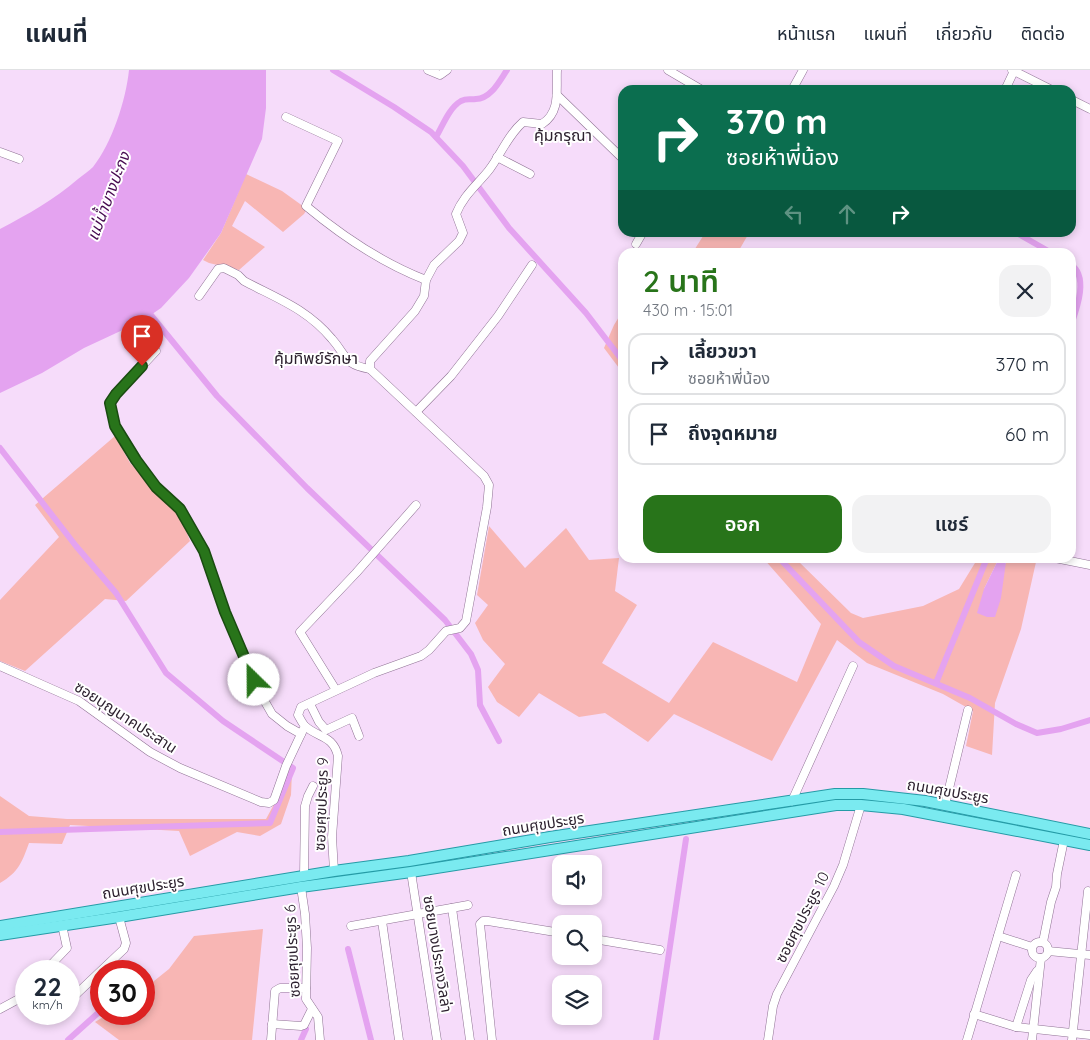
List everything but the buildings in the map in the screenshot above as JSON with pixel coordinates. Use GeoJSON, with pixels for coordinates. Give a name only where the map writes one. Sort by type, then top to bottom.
{"type":"FeatureCollection","features":[{"type":"Feature","properties":{"kind":"main road","name":"ถนนศุขประยูร"},"geometry":{"type":"LineString","coordinates":[[0,935],[40,924],[304,876],[835,794],[898,797],[1090,834]]}},
{"type":"Feature","properties":{"kind":"main road","name":"ถนนศุขประยูร"},"geometry":{"type":"LineString","coordinates":[[0,926],[62,925],[119,917],[301,887],[412,872],[836,806],[861,805],[903,809],[1090,845]]}},
{"type":"Feature","properties":{"kind":"main road"},"geometry":{"type":"LineString","coordinates":[[409,861],[412,872]]}},
{"type":"Feature","properties":{"kind":"street"},"geometry":{"type":"LineString","coordinates":[[428,70],[440,75],[447,70]]}},
{"type":"Feature","properties":{"kind":"street"},"geometry":{"type":"LineString","coordinates":[[370,369],[370,361],[415,311],[424,296],[426,280],[434,265],[459,241],[463,233],[456,214],[469,192],[490,169],[516,128],[523,122],[542,124],[549,119],[556,105],[557,70]]}},
{"type":"Feature","properties":{"kind":"street"},"geometry":{"type":"LineString","coordinates":[[669,70],[694,85]]}},
{"type":"Feature","properties":{"kind":"street"},"geometry":{"type":"LineString","coordinates":[[795,85],[803,70]]}},
{"type":"Feature","properties":{"kind":"street"},"geometry":{"type":"LineString","coordinates":[[1007,85],[1013,71],[1042,85]]}},
{"type":"Feature","properties":{"kind":"street"},"geometry":{"type":"LineString","coordinates":[[557,95],[618,154]]}},
{"type":"Feature","properties":{"kind":"street"},"geometry":{"type":"LineString","coordinates":[[1076,102],[1090,109]]}},
{"type":"Feature","properties":{"kind":"street"},"geometry":{"type":"LineString","coordinates":[[286,117],[338,141],[306,206],[361,248],[426,280]]}},
{"type":"Feature","properties":{"kind":"street"},"geometry":{"type":"LineString","coordinates":[[0,152],[19,158]]}},
{"type":"Feature","properties":{"kind":"street"},"geometry":{"type":"LineString","coordinates":[[497,157],[530,174]]}},
{"type":"Feature","properties":{"kind":"street"},"geometry":{"type":"LineString","coordinates":[[636,244],[640,237]]}},
{"type":"Feature","properties":{"kind":"street"},"geometry":{"type":"LineString","coordinates":[[416,412],[451,376],[498,316],[532,265]]}},
{"type":"Feature","properties":{"kind":"street"},"geometry":{"type":"LineString","coordinates":[[199,296],[218,269],[224,268],[238,275],[244,281],[305,312],[334,340],[344,357],[356,367],[370,369],[484,476],[489,485],[487,507],[466,621],[460,628],[446,631],[430,650],[422,656],[374,673],[301,707],[298,715],[305,726]]}},
{"type":"Feature","properties":{"kind":"street"},"geometry":{"type":"LineString","coordinates":[[156,351],[110,403],[115,426],[136,460],[156,487],[180,509],[204,551],[225,612],[260,693],[272,714],[301,734]]}},
{"type":"Feature","properties":{"kind":"street"},"geometry":{"type":"LineString","coordinates":[[336,690],[300,632],[356,573],[416,505]]}},
{"type":"Feature","properties":{"kind":"street"},"geometry":{"type":"LineString","coordinates":[[1076,562],[1090,565]]}},
{"type":"Feature","properties":{"kind":"street","name":"ซอยบุญนาคประสาน"},"geometry":{"type":"LineString","coordinates":[[0,666],[79,701],[157,756],[180,768],[261,802],[269,803],[274,800],[286,766],[305,726]]}},
{"type":"Feature","properties":{"kind":"street"},"geometry":{"type":"LineString","coordinates":[[792,801],[853,666]]}},
{"type":"Feature","properties":{"kind":"street"},"geometry":{"type":"LineString","coordinates":[[310,704],[323,733],[352,718],[359,736]]}},
{"type":"Feature","properties":{"kind":"street"},"geometry":{"type":"LineString","coordinates":[[945,805],[968,710]]}},
{"type":"Feature","properties":{"kind":"street","name":"ซอยศุขประยูร 9"},"geometry":{"type":"LineString","coordinates":[[305,726],[323,733],[335,746],[338,756],[332,837],[334,871]]}},
{"type":"Feature","properties":{"kind":"street"},"geometry":{"type":"LineString","coordinates":[[304,876],[305,806],[313,786]]}},
{"type":"Feature","properties":{"kind":"street","name":"ซอยศุขประยูร 10"},"geometry":{"type":"LineString","coordinates":[[768,1040],[773,1006],[777,994],[834,886],[846,857],[861,805]]}},
{"type":"Feature","properties":{"kind":"street"},"geometry":{"type":"LineString","coordinates":[[1043,942],[1051,902],[1052,884],[1057,874],[1064,840]]}},
{"type":"Feature","properties":{"kind":"street","name":"ซอยบางประกงวิลล่า"},"geometry":{"type":"LineString","coordinates":[[412,872],[437,1040]]}},
{"type":"Feature","properties":{"kind":"street"},"geometry":{"type":"LineString","coordinates":[[966,1040],[1016,875]]}},
{"type":"Feature","properties":{"kind":"street","name":"ซอยศุขประยูร 6"},"geometry":{"type":"LineString","coordinates":[[301,887],[305,914],[307,1002],[318,1017],[320,1040]]}},
{"type":"Feature","properties":{"kind":"street"},"geometry":{"type":"LineString","coordinates":[[1072,1037],[1088,891]]}},
{"type":"Feature","properties":{"kind":"street"},"geometry":{"type":"LineString","coordinates":[[351,926],[468,905]]}},
{"type":"Feature","properties":{"kind":"street"},"geometry":{"type":"LineString","coordinates":[[452,908],[470,1040]]}},
{"type":"Feature","properties":{"kind":"street"},"geometry":{"type":"LineString","coordinates":[[80,990],[124,949],[126,943],[119,917]]}},
{"type":"Feature","properties":{"kind":"street"},"geometry":{"type":"LineString","coordinates":[[382,920],[399,1040]]}},
{"type":"Feature","properties":{"kind":"street"},"geometry":{"type":"LineString","coordinates":[[492,1040],[480,932],[481,923],[488,921],[552,932]]}},
{"type":"Feature","properties":{"kind":"street"},"geometry":{"type":"LineString","coordinates":[[0,922],[40,924]]}},
{"type":"Feature","properties":{"kind":"street"},"geometry":{"type":"LineString","coordinates":[[0,940],[40,924]]}},
{"type":"Feature","properties":{"kind":"street"},"geometry":{"type":"LineString","coordinates":[[56,960],[67,948],[62,925]]}},
{"type":"Feature","properties":{"kind":"street"},"geometry":{"type":"LineString","coordinates":[[998,936],[1032,947]]}},
{"type":"Feature","properties":{"kind":"street"},"geometry":{"type":"LineString","coordinates":[[602,940],[660,950]]}},
{"type":"Feature","properties":{"kind":"street"},"geometry":{"type":"LineString","coordinates":[[1032,947],[1035,943],[1043,942]]}},
{"type":"Feature","properties":{"kind":"street"},"geometry":{"type":"LineString","coordinates":[[1032,947],[1033,956],[1041,958],[1046,956],[1047,946],[1043,942]]}},
{"type":"Feature","properties":{"kind":"street"},"geometry":{"type":"LineString","coordinates":[[1048,951],[1090,955]]}},
{"type":"Feature","properties":{"kind":"street"},"geometry":{"type":"LineString","coordinates":[[1032,1040],[1041,958]]}},
{"type":"Feature","properties":{"kind":"street"},"geometry":{"type":"LineString","coordinates":[[1016,1027],[1031,980],[1039,969]]}},
{"type":"Feature","properties":{"kind":"street"},"geometry":{"type":"LineString","coordinates":[[271,1040],[275,991],[280,988],[306,988]]}},
{"type":"Feature","properties":{"kind":"street"},"geometry":{"type":"LineString","coordinates":[[0,1009],[15,1001]]}},
{"type":"Feature","properties":{"kind":"street"},"geometry":{"type":"LineString","coordinates":[[272,1024],[304,1025],[312,1009]]}},
{"type":"Feature","properties":{"kind":"street"},"geometry":{"type":"LineString","coordinates":[[974,1014],[1016,1027],[1072,1037],[1090,1035]]}},
{"type":"Feature","properties":{"kind":"shaded area"},"geometry":{"type":"Polygon","coordinates":[[[246,174],[282,191],[307,209],[304,214],[283,232],[245,201],[232,226],[265,247],[239,270],[209,263],[203,260],[221,233],[246,174]]]}},
{"type":"Feature","properties":{"kind":"shaded area"},"geometry":{"type":"Polygon","coordinates":[[[702,237],[747,237],[740,248],[696,248],[702,237]]]}},
{"type":"Feature","properties":{"kind":"shaded area"},"geometry":{"type":"Polygon","coordinates":[[[618,318],[618,367],[604,348],[618,318]]]}},
{"type":"Feature","properties":{"kind":"shaded area"},"geometry":{"type":"Polygon","coordinates":[[[115,436],[130,463],[178,510],[190,541],[126,601],[105,599],[25,671],[0,661],[0,600],[59,537],[35,505],[115,436]]]}},
{"type":"Feature","properties":{"kind":"shaded area"},"geometry":{"type":"Polygon","coordinates":[[[489,526],[525,568],[566,528],[589,560],[618,558],[615,591],[637,605],[602,663],[669,703],[713,642],[797,682],[821,624],[767,563],[800,563],[851,613],[863,618],[923,606],[959,589],[975,563],[997,563],[984,589],[1006,563],[1036,563],[1021,629],[995,703],[992,755],[966,746],[973,711],[943,694],[867,663],[837,640],[772,761],[674,714],[648,742],[605,713],[579,717],[539,693],[519,717],[497,702],[488,687],[505,664],[483,640],[475,623],[488,605],[477,595],[489,526]]]}},
{"type":"Feature","properties":{"kind":"shaded area"},"geometry":{"type":"Polygon","coordinates":[[[292,771],[291,795],[281,824],[260,836],[237,832],[190,856],[179,831],[70,825],[62,844],[29,843],[16,871],[0,883],[0,796],[29,816],[67,819],[266,819],[292,771]]]}},
{"type":"Feature","properties":{"kind":"shaded area"},"geometry":{"type":"Polygon","coordinates":[[[263,929],[252,1040],[119,1040],[99,1025],[155,1025],[155,980],[169,969],[194,936],[263,929]]]}},
{"type":"Feature","properties":{"kind":"water","name":"แม่น้ำบางปะกง"},"geometry":{"type":"Polygon","coordinates":[[[129,70],[266,70],[266,108],[262,139],[221,233],[189,278],[161,308],[142,321],[84,348],[42,373],[0,393],[0,229],[50,200],[93,167],[106,146],[117,121],[125,94],[129,70]]]}},
{"type":"Feature","properties":{"kind":"water"},"geometry":{"type":"Polygon","coordinates":[[[997,563],[1006,563],[1001,598],[995,617],[987,617],[977,613],[984,589],[997,563]]]}},
{"type":"Feature","properties":{"kind":"waterway"},"geometry":{"type":"LineString","coordinates":[[333,70],[431,132],[463,166],[509,228],[586,313],[618,355]]}},
{"type":"Feature","properties":{"kind":"waterway"},"geometry":{"type":"LineString","coordinates":[[436,137],[450,112],[457,104],[463,100],[486,96],[507,70]]}},
{"type":"Feature","properties":{"kind":"waterway"},"geometry":{"type":"LineString","coordinates":[[1024,237],[1043,248]]}},
{"type":"Feature","properties":{"kind":"waterway"},"geometry":{"type":"LineString","coordinates":[[1076,269],[1080,285],[1076,309]]}},
{"type":"Feature","properties":{"kind":"waterway"},"geometry":{"type":"LineString","coordinates":[[146,309],[217,396],[307,488],[445,620],[471,654],[478,670],[480,705],[499,741]]}},
{"type":"Feature","properties":{"kind":"waterway"},"geometry":{"type":"LineString","coordinates":[[0,448],[76,546],[116,593],[166,673],[223,721],[293,768],[270,823],[0,832]]}},
{"type":"Feature","properties":{"kind":"waterway"},"geometry":{"type":"LineString","coordinates":[[784,563],[859,642],[894,666],[970,698],[1016,724],[1037,733],[1061,729],[1090,720]]}},
{"type":"Feature","properties":{"kind":"waterway"},"geometry":{"type":"LineString","coordinates":[[936,683],[985,563]]}},
{"type":"Feature","properties":{"kind":"waterway"},"geometry":{"type":"LineString","coordinates":[[656,1040],[686,839]]}},
{"type":"Feature","properties":{"kind":"waterway"},"geometry":{"type":"LineString","coordinates":[[348,949],[371,1040]]}},
{"type":"Feature","properties":{"kind":"waterway"},"geometry":{"type":"LineString","coordinates":[[68,1040],[90,1020]]}},
{"type":"Feature","properties":{"kind":"waterway"},"geometry":{"type":"LineString","coordinates":[[301,1040],[306,1029]]}},
{"type":"Feature","properties":{"kind":"district","name":"คุ้มกรุณา"},"geometry":{"type":"Point","coordinates":[563,135]}},
{"type":"Feature","properties":{"kind":"district","name":"คุ้มทิพย์รักษา"},"geometry":{"type":"Point","coordinates":[316,358]}},
{"type":"Feature","properties":{"kind":"route"},"geometry":{"type":"LineString","coordinates":[[142,366],[110,403],[115,426],[136,460],[156,487],[180,509],[204,551],[225,612],[254,680]]}}]}
